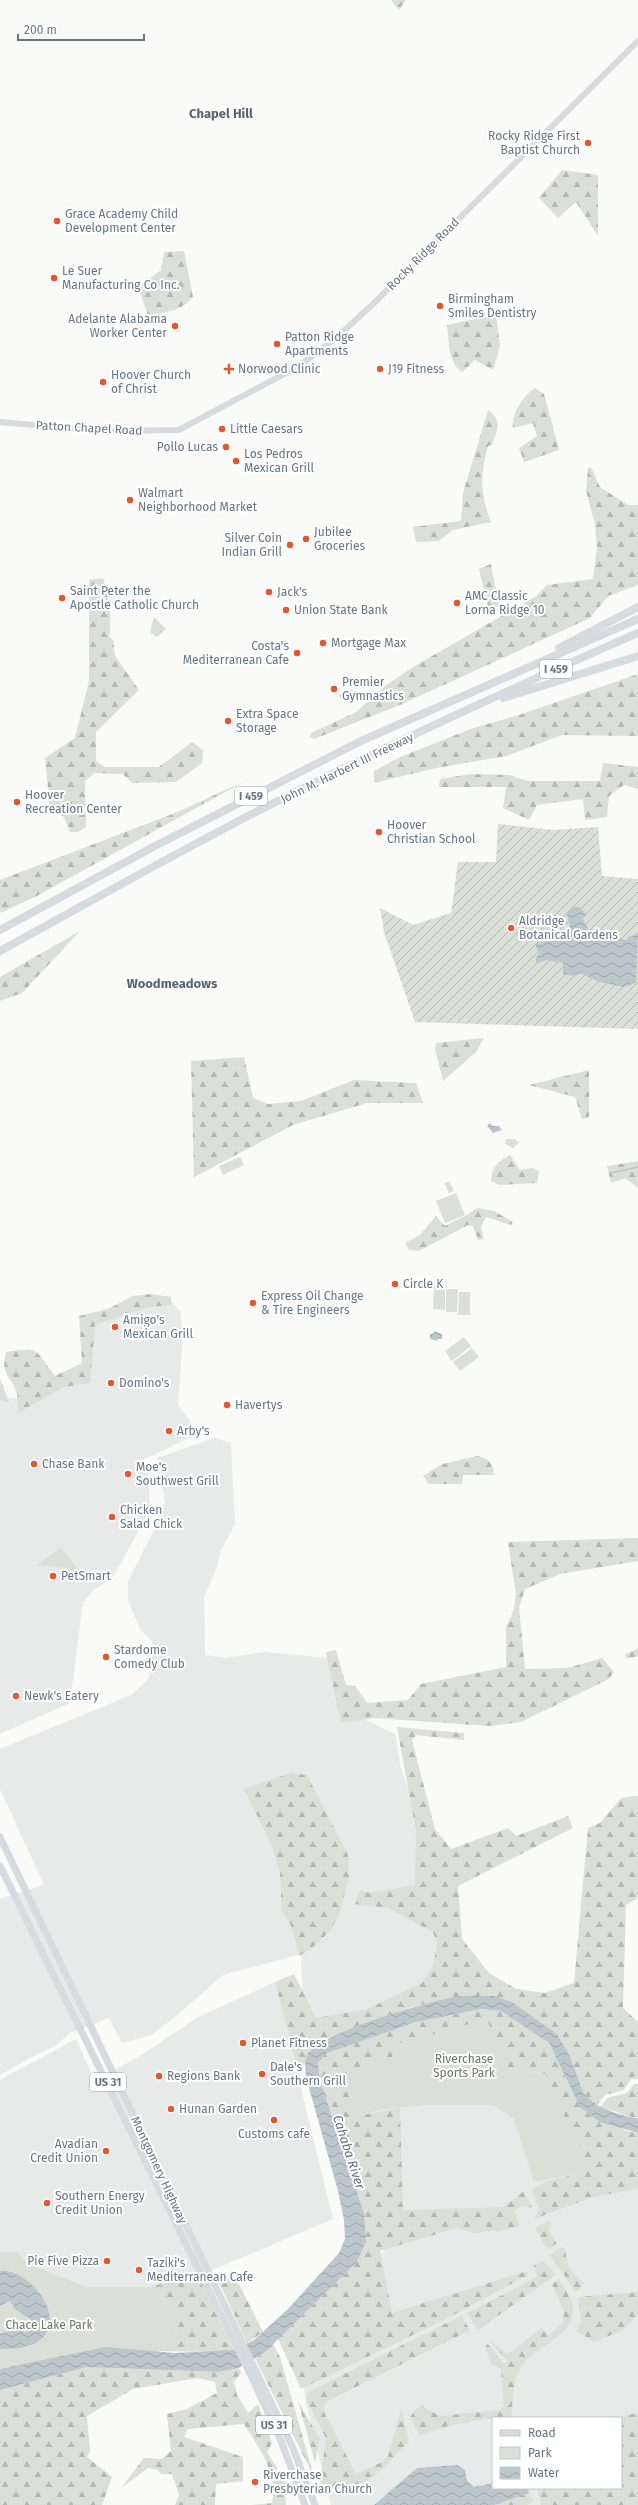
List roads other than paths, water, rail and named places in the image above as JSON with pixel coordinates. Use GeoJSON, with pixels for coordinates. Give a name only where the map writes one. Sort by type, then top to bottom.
{"type":"FeatureCollection","features":[{"type":"Feature","properties":{"kind":"highway"},"geometry":{"type":"LineString","coordinates":[[496,681],[638,607]]}},
{"type":"Feature","properties":{"kind":"highway","name":"John M. Harbert III Freeway"},"geometry":{"type":"LineString","coordinates":[[0,929],[255,794],[361,742],[638,618]]}},
{"type":"Feature","properties":{"kind":"highway","name":"John M. Harbert III Freeway"},"geometry":{"type":"LineString","coordinates":[[0,952],[252,815],[475,706],[638,633]]}},
{"type":"Feature","properties":{"kind":"highway"},"geometry":{"type":"LineString","coordinates":[[475,706],[638,656]]}},
{"type":"Feature","properties":{"kind":"main road","name":"Rocky Ridge Road"},"geometry":{"type":"LineString","coordinates":[[179,430],[273,382],[309,359],[335,339],[638,41]]}},
{"type":"Feature","properties":{"kind":"main road","name":"Patton Chapel Road"},"geometry":{"type":"LineString","coordinates":[[0,422],[104,431],[179,430]]}},
{"type":"Feature","properties":{"kind":"main road","name":"Montgomery Highway"},"geometry":{"type":"LineString","coordinates":[[0,1837],[217,2298]]}},
{"type":"Feature","properties":{"kind":"main road","name":"Montgomery Highway"},"geometry":{"type":"LineString","coordinates":[[0,1866],[301,2466],[315,2505]]}},
{"type":"Feature","properties":{"kind":"main road","name":"Montgomery Highway"},"geometry":{"type":"LineString","coordinates":[[256,2378],[305,2505]]}},
{"type":"Feature","properties":{"kind":"water"},"geometry":{"type":"Polygon","coordinates":[[[352,690],[353,694],[341,699],[339,695],[352,690]]]}},
{"type":"Feature","properties":{"kind":"water"},"geometry":{"type":"Polygon","coordinates":[[[579,907],[586,914],[583,919],[590,933],[606,939],[612,937],[627,940],[628,937],[638,934],[636,983],[624,987],[599,982],[581,973],[573,976],[563,974],[563,963],[547,960],[536,963],[536,958],[539,953],[535,944],[566,935],[570,927],[567,915],[569,910],[579,907]]]}},
{"type":"Feature","properties":{"kind":"water"},"geometry":{"type":"Polygon","coordinates":[[[490,1123],[493,1126],[499,1126],[502,1130],[493,1133],[487,1126],[490,1123]]]}},
{"type":"Feature","properties":{"kind":"water"},"geometry":{"type":"Polygon","coordinates":[[[434,1331],[442,1334],[442,1339],[437,1339],[437,1341],[430,1339],[430,1334],[433,1334],[434,1331]]]}},
{"type":"Feature","properties":{"kind":"water"},"geometry":{"type":"Polygon","coordinates":[[[495,1996],[514,2003],[557,2034],[569,2054],[584,2094],[597,2105],[615,2113],[638,2119],[638,2133],[600,2122],[580,2107],[549,2043],[501,2011],[481,2009],[416,2022],[325,2054],[318,2063],[320,2080],[364,2213],[366,2242],[356,2263],[265,2352],[239,2368],[218,2372],[86,2367],[0,2390],[0,2369],[106,2347],[175,2353],[234,2350],[254,2340],[288,2309],[339,2253],[345,2239],[344,2220],[338,2191],[306,2077],[305,2063],[308,2053],[320,2043],[336,2035],[378,2018],[455,1997],[495,1996]]]}},
{"type":"Feature","properties":{"kind":"water"},"geometry":{"type":"Polygon","coordinates":[[[0,2271],[11,2272],[22,2277],[32,2285],[41,2296],[47,2307],[50,2319],[48,2330],[37,2342],[27,2346],[0,2349],[0,2334],[16,2329],[26,2332],[31,2319],[16,2310],[10,2301],[0,2306],[0,2271]]]}},
{"type":"Feature","properties":{"kind":"water"},"geometry":{"type":"Polygon","coordinates":[[[457,2465],[465,2470],[467,2481],[474,2487],[492,2483],[492,2489],[528,2489],[529,2493],[494,2505],[374,2505],[417,2468],[457,2465]]]}},
{"type":"Feature","properties":{"kind":"waterway"},"geometry":{"type":"LineString","coordinates":[[610,1173],[638,1167]]}},
{"type":"Feature","properties":{"kind":"place","name":"Rocky Ridge First Baptist Church"},"geometry":{"type":"Point","coordinates":[588,143]}},
{"type":"Feature","properties":{"kind":"place","name":"Grace Academy Child Development Center"},"geometry":{"type":"Point","coordinates":[57,221]}},
{"type":"Feature","properties":{"kind":"place","name":"Le Suer Manufacturing Co Inc."},"geometry":{"type":"Point","coordinates":[54,278]}},
{"type":"Feature","properties":{"kind":"place","name":"Birmingham Smiles Dentistry"},"geometry":{"type":"Point","coordinates":[440,306]}},
{"type":"Feature","properties":{"kind":"place","name":"Adelante Alabama Worker Center"},"geometry":{"type":"Point","coordinates":[175,326]}},
{"type":"Feature","properties":{"kind":"place","name":"Patton Ridge Apartments"},"geometry":{"type":"Point","coordinates":[277,344]}},
{"type":"Feature","properties":{"kind":"place","name":"Norwood Clinic"},"geometry":{"type":"Point","coordinates":[229,369]}},
{"type":"Feature","properties":{"kind":"place","name":"J19 Fitness"},"geometry":{"type":"Point","coordinates":[380,369]}},
{"type":"Feature","properties":{"kind":"place","name":"Hoover Church of Christ"},"geometry":{"type":"Point","coordinates":[103,382]}},
{"type":"Feature","properties":{"kind":"place","name":"Little Caesars"},"geometry":{"type":"Point","coordinates":[222,429]}},
{"type":"Feature","properties":{"kind":"place","name":"Pollo Lucas"},"geometry":{"type":"Point","coordinates":[226,447]}},
{"type":"Feature","properties":{"kind":"place","name":"Los Pedros Mexican Grill"},"geometry":{"type":"Point","coordinates":[236,461]}},
{"type":"Feature","properties":{"kind":"place","name":"Walmart Neighborhood Market"},"geometry":{"type":"Point","coordinates":[130,500]}},
{"type":"Feature","properties":{"kind":"place","name":"Jubilee Groceries"},"geometry":{"type":"Point","coordinates":[306,539]}},
{"type":"Feature","properties":{"kind":"place","name":"Silver Coin Indian Grill"},"geometry":{"type":"Point","coordinates":[290,545]}},
{"type":"Feature","properties":{"kind":"place","name":"Jack's"},"geometry":{"type":"Point","coordinates":[269,592]}},
{"type":"Feature","properties":{"kind":"place","name":"Saint Peter the Apostle Catholic Church"},"geometry":{"type":"Point","coordinates":[62,598]}},
{"type":"Feature","properties":{"kind":"place","name":"AMC Classic Lorna Ridge 10"},"geometry":{"type":"Point","coordinates":[457,603]}},
{"type":"Feature","properties":{"kind":"place","name":"Union State Bank"},"geometry":{"type":"Point","coordinates":[286,610]}},
{"type":"Feature","properties":{"kind":"place","name":"Mortgage Max"},"geometry":{"type":"Point","coordinates":[323,643]}},
{"type":"Feature","properties":{"kind":"place","name":"Costa's Mediterranean Cafe"},"geometry":{"type":"Point","coordinates":[297,653]}},
{"type":"Feature","properties":{"kind":"place","name":"Premier Gymnastics"},"geometry":{"type":"Point","coordinates":[334,689]}},
{"type":"Feature","properties":{"kind":"place","name":"Extra Space Storage"},"geometry":{"type":"Point","coordinates":[228,721]}},
{"type":"Feature","properties":{"kind":"place","name":"Hoover Recreation Center"},"geometry":{"type":"Point","coordinates":[17,802]}},
{"type":"Feature","properties":{"kind":"place","name":"Hoover Christian School"},"geometry":{"type":"Point","coordinates":[379,832]}},
{"type":"Feature","properties":{"kind":"place","name":"Aldridge Botanical Gardens"},"geometry":{"type":"Point","coordinates":[511,928]}},
{"type":"Feature","properties":{"kind":"place","name":"Circle K"},"geometry":{"type":"Point","coordinates":[395,1284]}},
{"type":"Feature","properties":{"kind":"place","name":"Express Oil Change & Tire Engineers"},"geometry":{"type":"Point","coordinates":[253,1303]}},
{"type":"Feature","properties":{"kind":"place","name":"Amigo's Mexican Grill"},"geometry":{"type":"Point","coordinates":[115,1327]}},
{"type":"Feature","properties":{"kind":"place","name":"Domino's"},"geometry":{"type":"Point","coordinates":[111,1383]}},
{"type":"Feature","properties":{"kind":"place","name":"Havertys"},"geometry":{"type":"Point","coordinates":[227,1405]}},
{"type":"Feature","properties":{"kind":"place","name":"Arby's"},"geometry":{"type":"Point","coordinates":[169,1431]}},
{"type":"Feature","properties":{"kind":"place","name":"Chase Bank"},"geometry":{"type":"Point","coordinates":[34,1464]}},
{"type":"Feature","properties":{"kind":"place","name":"Moe's Southwest Grill"},"geometry":{"type":"Point","coordinates":[128,1474]}},
{"type":"Feature","properties":{"kind":"place","name":"Chicken Salad Chick"},"geometry":{"type":"Point","coordinates":[112,1517]}},
{"type":"Feature","properties":{"kind":"place","name":"PetSmart"},"geometry":{"type":"Point","coordinates":[53,1576]}},
{"type":"Feature","properties":{"kind":"place","name":"Stardome Comedy Club"},"geometry":{"type":"Point","coordinates":[106,1657]}},
{"type":"Feature","properties":{"kind":"place","name":"Newk's Eatery"},"geometry":{"type":"Point","coordinates":[16,1696]}},
{"type":"Feature","properties":{"kind":"place","name":"Planet Fitness"},"geometry":{"type":"Point","coordinates":[243,2043]}},
{"type":"Feature","properties":{"kind":"place","name":"Dale's Southern Grill"},"geometry":{"type":"Point","coordinates":[262,2074]}},
{"type":"Feature","properties":{"kind":"place","name":"Regions Bank"},"geometry":{"type":"Point","coordinates":[159,2076]}},
{"type":"Feature","properties":{"kind":"place","name":"Hunan Garden"},"geometry":{"type":"Point","coordinates":[171,2109]}},
{"type":"Feature","properties":{"kind":"place","name":"Customs cafe"},"geometry":{"type":"Point","coordinates":[274,2120]}},
{"type":"Feature","properties":{"kind":"place","name":"Avadian Credit Union"},"geometry":{"type":"Point","coordinates":[106,2151]}},
{"type":"Feature","properties":{"kind":"place","name":"Southern Energy Credit Union"},"geometry":{"type":"Point","coordinates":[47,2203]}},
{"type":"Feature","properties":{"kind":"place","name":"Pie Five Pizza"},"geometry":{"type":"Point","coordinates":[107,2261]}},
{"type":"Feature","properties":{"kind":"place","name":"Taziki's Mediterranean Cafe"},"geometry":{"type":"Point","coordinates":[139,2270]}},
{"type":"Feature","properties":{"kind":"place","name":"Riverchase Presbyterian Church"},"geometry":{"type":"Point","coordinates":[255,2482]}},
{"type":"Feature","properties":{"kind":"district","name":"Chapel Hill"},"geometry":{"type":"Point","coordinates":[221,113]}},
{"type":"Feature","properties":{"kind":"district","name":"Woodmeadows"},"geometry":{"type":"Point","coordinates":[172,983]}},
{"type":"Feature","properties":{"kind":"park label","name":"Riverchase Sports Park"},"geometry":{"type":"Point","coordinates":[464,2066]}},
{"type":"Feature","properties":{"kind":"park label","name":"Chace Lake Park"},"geometry":{"type":"Point","coordinates":[49,2325]}},
{"type":"Feature","properties":{"kind":"water label","name":"Cahaba River"},"geometry":{"type":"Point","coordinates":[349,2152]}}]}
